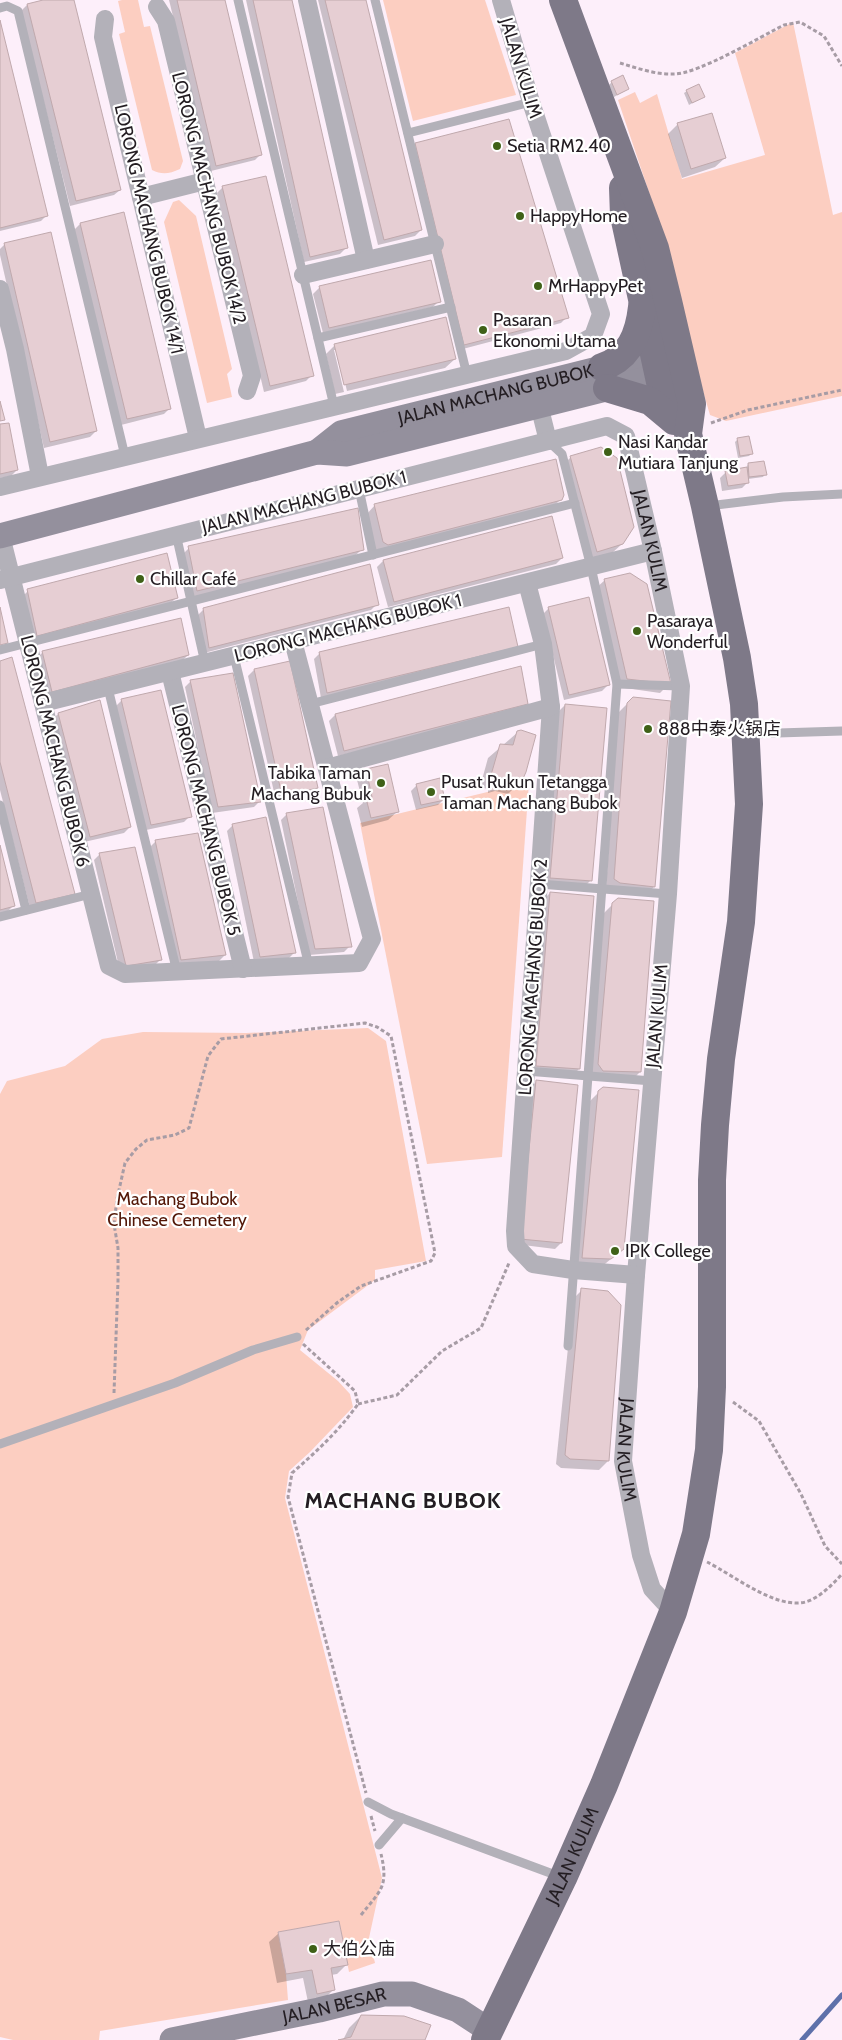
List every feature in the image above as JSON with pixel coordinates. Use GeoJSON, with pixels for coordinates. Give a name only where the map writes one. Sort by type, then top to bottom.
{"type":"FeatureCollection","features":[{"type":"Feature","properties":{"kind":"main road","name":"JALAN KULIM"},"geometry":{"type":"LineString","coordinates":[[563,0],[655,248],[669,362],[667,414]]}},
{"type":"Feature","properties":{"kind":"main road","name":"JALAN KULIM"},"geometry":{"type":"LineString","coordinates":[[488,2035],[563,1878],[604,1785],[673,1612],[696,1534],[709,1450],[712,1387],[712,1180],[714,1134],[741,922],[749,804],[746,734],[737,658],[688,434],[692,404],[669,362],[643,304],[624,216],[621,157]]}},
{"type":"Feature","properties":{"kind":"main road"},"geometry":{"type":"LineString","coordinates":[[643,304],[635,337],[627,351],[605,378],[650,401],[688,434]]}},
{"type":"Feature","properties":{"kind":"main road","name":"JALAN MACHANG BUBOK"},"geometry":{"type":"LineString","coordinates":[[1,536],[344,444],[669,362]]}},
{"type":"Feature","properties":{"kind":"main road","name":"JALAN MACHANG BUBOK"},"geometry":{"type":"LineString","coordinates":[[344,444],[539,405],[605,378]]}},
{"type":"Feature","properties":{"kind":"main road","name":"JALAN BESAR"},"geometry":{"type":"LineString","coordinates":[[172,2040],[319,2010],[383,1994],[412,1994],[458,2010],[488,2035]]}},
{"type":"Feature","properties":{"kind":"street"},"geometry":{"type":"LineString","coordinates":[[307,0],[366,260]]}},
{"type":"Feature","properties":{"kind":"street","name":"JALAN KULIM"},"geometry":{"type":"LineString","coordinates":[[467,375],[566,351],[593,336],[601,314],[531,102],[501,0]]}},
{"type":"Feature","properties":{"kind":"street","name":"LORONG MACHANG BUBOK 14/2"},"geometry":{"type":"LineString","coordinates":[[157,7],[166,20],[252,376],[247,391]]}},
{"type":"Feature","properties":{"kind":"street","name":"LORONG MACHANG BUBOK 14/1"},"geometry":{"type":"LineString","coordinates":[[105,18],[103,37],[198,438]]}},
{"type":"Feature","properties":{"kind":"street"},"geometry":{"type":"LineString","coordinates":[[141,197],[205,181]]}},
{"type":"Feature","properties":{"kind":"street"},"geometry":{"type":"LineString","coordinates":[[303,275],[435,244]]}},
{"type":"Feature","properties":{"kind":"street"},"geometry":{"type":"LineString","coordinates":[[0,289],[15,349],[40,476]]}},
{"type":"Feature","properties":{"kind":"street"},"geometry":{"type":"LineString","coordinates":[[0,487],[467,375]]}},
{"type":"Feature","properties":{"kind":"street"},"geometry":{"type":"LineString","coordinates":[[539,405],[548,441]]}},
{"type":"Feature","properties":{"kind":"street"},"geometry":{"type":"LineString","coordinates":[[334,406],[344,444]]}},
{"type":"Feature","properties":{"kind":"street","name":"JALAN KULIM"},"geometry":{"type":"LineString","coordinates":[[607,426],[626,436],[653,551],[681,686],[668,894],[636,1275],[623,1461],[641,1555],[652,1589],[673,1612]]}},
{"type":"Feature","properties":{"kind":"street","name":"JALAN MACHANG BUBOK 1"},"geometry":{"type":"LineString","coordinates":[[6,578],[607,426]]}},
{"type":"Feature","properties":{"kind":"street","name":"LORONG MACHANG BUBOK 6"},"geometry":{"type":"LineString","coordinates":[[1,536],[6,578],[28,643],[109,966],[125,974],[177,972]]}},
{"type":"Feature","properties":{"kind":"street","name":"LORONG MACHANG BUBOK 1"},"geometry":{"type":"LineString","coordinates":[[43,704],[653,551]]}},
{"type":"Feature","properties":{"kind":"street","name":"LORONG MACHANG BUBOK 2"},"geometry":{"type":"LineString","coordinates":[[516,1246],[515,1231],[551,707],[543,644],[527,583]]}},
{"type":"Feature","properties":{"kind":"street"},"geometry":{"type":"LineString","coordinates":[[177,972],[359,963],[372,939],[293,641]]}},
{"type":"Feature","properties":{"kind":"street","name":"LORONG MACHANG BUBOK 5"},"geometry":{"type":"LineString","coordinates":[[170,672],[243,968]]}},
{"type":"Feature","properties":{"kind":"street"},"geometry":{"type":"LineString","coordinates":[[326,768],[551,707]]}},
{"type":"Feature","properties":{"kind":"street"},"geometry":{"type":"LineString","coordinates":[[516,1246],[533,1264],[573,1270],[636,1275]]}},
{"type":"Feature","properties":{"kind":"lane"},"geometry":{"type":"LineString","coordinates":[[238,0],[334,406]]}},
{"type":"Feature","properties":{"kind":"lane"},"geometry":{"type":"LineString","coordinates":[[376,0],[467,375]]}},
{"type":"Feature","properties":{"kind":"lane"},"geometry":{"type":"LineString","coordinates":[[0,8],[7,6],[18,11],[125,456]]}},
{"type":"Feature","properties":{"kind":"lane"},"geometry":{"type":"LineString","coordinates":[[408,133],[531,102]]}},
{"type":"Feature","properties":{"kind":"lane"},"geometry":{"type":"LineString","coordinates":[[318,338],[450,307]]}},
{"type":"Feature","properties":{"kind":"lane"},"geometry":{"type":"LineString","coordinates":[[548,441],[562,454],[592,567],[617,684],[568,1346]]}},
{"type":"Feature","properties":{"kind":"lane"},"geometry":{"type":"LineString","coordinates":[[358,489],[373,555]]}},
{"type":"Feature","properties":{"kind":"lane"},"geometry":{"type":"LineString","coordinates":[[705,506],[783,497],[842,494]]}},
{"type":"Feature","properties":{"kind":"lane"},"geometry":{"type":"LineString","coordinates":[[0,650],[575,503]]}},
{"type":"Feature","properties":{"kind":"lane"},"geometry":{"type":"LineString","coordinates":[[176,534],[205,663]]}},
{"type":"Feature","properties":{"kind":"lane"},"geometry":{"type":"LineString","coordinates":[[310,704],[543,644]]}},
{"type":"Feature","properties":{"kind":"lane"},"geometry":{"type":"LineString","coordinates":[[234,656],[309,966]]}},
{"type":"Feature","properties":{"kind":"lane"},"geometry":{"type":"LineString","coordinates":[[617,684],[681,686]]}},
{"type":"Feature","properties":{"kind":"lane"},"geometry":{"type":"LineString","coordinates":[[108,688],[177,972]]}},
{"type":"Feature","properties":{"kind":"lane"},"geometry":{"type":"LineString","coordinates":[[746,734],[842,730]]}},
{"type":"Feature","properties":{"kind":"lane"},"geometry":{"type":"LineString","coordinates":[[0,805],[26,910]]}},
{"type":"Feature","properties":{"kind":"lane"},"geometry":{"type":"LineString","coordinates":[[539,884],[668,894]]}},
{"type":"Feature","properties":{"kind":"lane"},"geometry":{"type":"LineString","coordinates":[[0,917],[91,894]]}},
{"type":"Feature","properties":{"kind":"lane"},"geometry":{"type":"LineString","coordinates":[[526,1071],[652,1081]]}},
{"type":"Feature","properties":{"kind":"lane"},"geometry":{"type":"LineString","coordinates":[[0,1444],[175,1384],[253,1350],[297,1337]]}},
{"type":"Feature","properties":{"kind":"lane"},"geometry":{"type":"LineString","coordinates":[[368,1802],[402,1818],[563,1878]]}},
{"type":"Feature","properties":{"kind":"lane"},"geometry":{"type":"LineString","coordinates":[[379,1845],[402,1818]]}},
{"type":"Feature","properties":{"kind":"path"},"geometry":{"type":"LineString","coordinates":[[620,63],[674,74],[695,69],[784,25],[800,22],[824,36],[842,66]]}},
{"type":"Feature","properties":{"kind":"path"},"geometry":{"type":"LineString","coordinates":[[688,434],[726,416],[842,390]]}},
{"type":"Feature","properties":{"kind":"path"},"geometry":{"type":"LineString","coordinates":[[113,1406],[118,1280],[118,1248],[114,1224],[125,1163],[136,1148],[147,1140],[175,1135],[189,1128],[208,1056],[220,1040],[365,1023],[391,1036],[435,1253],[431,1261],[361,1286],[338,1302],[297,1337],[355,1391],[358,1404]]}},
{"type":"Feature","properties":{"kind":"path"},"geometry":{"type":"LineString","coordinates":[[361,1915],[383,1887],[386,1872],[288,1498],[292,1473],[320,1450],[358,1404],[397,1395],[442,1351],[481,1328],[516,1246]]}},
{"type":"Feature","properties":{"kind":"path"},"geometry":{"type":"LineString","coordinates":[[712,1387],[759,1421],[800,1494],[825,1546],[842,1564]]}},
{"type":"Feature","properties":{"kind":"path"},"geometry":{"type":"LineString","coordinates":[[689,1553],[722,1569],[763,1594],[792,1604],[811,1600],[832,1585],[842,1574]]}},
{"type":"Feature","properties":{"kind":"green space"},"geometry":{"type":"Polygon","coordinates":[[[138,0],[144,27],[150,26],[183,161],[180,169],[172,172],[159,173],[152,170],[119,34],[125,32],[118,1],[138,0]]]}},
{"type":"Feature","properties":{"kind":"green space"},"geometry":{"type":"Polygon","coordinates":[[[383,0],[485,0],[516,95],[413,121],[383,0]]]}},
{"type":"Feature","properties":{"kind":"green space"},"geometry":{"type":"Polygon","coordinates":[[[793,22],[833,215],[842,212],[842,396],[726,421],[710,415],[681,316],[664,237],[618,100],[635,92],[640,103],[657,94],[682,179],[765,155],[735,53],[793,22]]]}},
{"type":"Feature","properties":{"kind":"green space"},"geometry":{"type":"Polygon","coordinates":[[[179,200],[196,216],[232,369],[227,374],[232,397],[207,403],[164,222],[173,202],[179,200]]]}},
{"type":"Feature","properties":{"kind":"green space"},"geometry":{"type":"Polygon","coordinates":[[[529,782],[502,1157],[427,1164],[360,823],[529,782]]]}},
{"type":"Feature","properties":{"kind":"green space","name":"Machang Bubok Chinese Cemetery"},"geometry":{"type":"Polygon","coordinates":[[[368,1028],[386,1041],[426,1261],[375,1270],[375,1280],[308,1330],[300,1350],[338,1381],[350,1394],[353,1407],[289,1471],[285,1498],[382,1878],[369,1938],[375,1963],[349,1972],[339,1921],[278,1932],[286,1974],[288,2000],[100,2031],[99,2040],[13,2040],[0,2037],[0,1094],[7,1081],[65,1066],[102,1039],[143,1032],[246,1033],[368,1028]]]}},
{"type":"Feature","properties":{"kind":"building"},"geometry":{"type":"Polygon","coordinates":[[[43,0],[74,0],[121,190],[76,201],[27,4],[43,0]]]}},
{"type":"Feature","properties":{"kind":"building"},"geometry":{"type":"Polygon","coordinates":[[[177,0],[225,0],[262,155],[216,166],[177,0]]]}},
{"type":"Feature","properties":{"kind":"building"},"geometry":{"type":"Polygon","coordinates":[[[253,0],[292,0],[348,248],[310,257],[253,0]]]}},
{"type":"Feature","properties":{"kind":"building"},"geometry":{"type":"Polygon","coordinates":[[[325,0],[366,0],[422,230],[384,240],[325,0]]]}},
{"type":"Feature","properties":{"kind":"building"},"geometry":{"type":"Polygon","coordinates":[[[0,20],[48,216],[0,228],[0,20]]]}},
{"type":"Feature","properties":{"kind":"building"},"geometry":{"type":"Polygon","coordinates":[[[623,75],[629,89],[617,95],[611,81],[623,75]]]}},
{"type":"Feature","properties":{"kind":"building"},"geometry":{"type":"Polygon","coordinates":[[[699,84],[705,97],[692,103],[686,90],[699,84]]]}},
{"type":"Feature","properties":{"kind":"building"},"geometry":{"type":"Polygon","coordinates":[[[712,113],[726,158],[691,169],[677,123],[712,113]]]}},
{"type":"Feature","properties":{"kind":"building"},"geometry":{"type":"Polygon","coordinates":[[[509,119],[569,318],[464,345],[415,143],[509,119]]]}},
{"type":"Feature","properties":{"kind":"building"},"geometry":{"type":"Polygon","coordinates":[[[266,176],[314,376],[270,386],[222,186],[266,176]]]}},
{"type":"Feature","properties":{"kind":"building"},"geometry":{"type":"Polygon","coordinates":[[[124,212],[171,409],[127,419],[80,223],[124,212]]]}},
{"type":"Feature","properties":{"kind":"building"},"geometry":{"type":"Polygon","coordinates":[[[51,232],[97,431],[50,442],[4,243],[51,232]]]}},
{"type":"Feature","properties":{"kind":"building"},"geometry":{"type":"Polygon","coordinates":[[[431,260],[441,302],[329,328],[319,286],[431,260]]]}},
{"type":"Feature","properties":{"kind":"building"},"geometry":{"type":"Polygon","coordinates":[[[446,317],[456,359],[344,385],[334,344],[446,317]]]}},
{"type":"Feature","properties":{"kind":"building"},"geometry":{"type":"Polygon","coordinates":[[[0,401],[5,420],[0,421],[0,401]]]}},
{"type":"Feature","properties":{"kind":"building"},"geometry":{"type":"Polygon","coordinates":[[[9,423],[18,470],[0,474],[0,424],[9,423]]]}},
{"type":"Feature","properties":{"kind":"building"},"geometry":{"type":"Polygon","coordinates":[[[749,436],[753,454],[740,456],[737,438],[749,436]]]}},
{"type":"Feature","properties":{"kind":"building"},"geometry":{"type":"Polygon","coordinates":[[[601,447],[617,458],[634,527],[623,544],[597,552],[570,456],[601,447]]]}},
{"type":"Feature","properties":{"kind":"building"},"geometry":{"type":"Polygon","coordinates":[[[556,459],[564,495],[562,500],[388,545],[383,542],[374,504],[556,459]]]}},
{"type":"Feature","properties":{"kind":"building"},"geometry":{"type":"Polygon","coordinates":[[[764,461],[767,475],[749,477],[748,463],[764,461]]]}},
{"type":"Feature","properties":{"kind":"building"},"geometry":{"type":"Polygon","coordinates":[[[747,467],[749,483],[728,486],[725,471],[747,467]]]}},
{"type":"Feature","properties":{"kind":"building"},"geometry":{"type":"Polygon","coordinates":[[[358,508],[364,550],[197,591],[188,546],[358,508]]]}},
{"type":"Feature","properties":{"kind":"building"},"geometry":{"type":"Polygon","coordinates":[[[552,516],[563,558],[394,602],[383,560],[552,516]]]}},
{"type":"Feature","properties":{"kind":"building"},"geometry":{"type":"Polygon","coordinates":[[[167,553],[178,598],[37,636],[27,589],[167,553]]]}},
{"type":"Feature","properties":{"kind":"building"},"geometry":{"type":"Polygon","coordinates":[[[370,564],[379,605],[209,648],[203,608],[370,564]]]}},
{"type":"Feature","properties":{"kind":"building"},"geometry":{"type":"Polygon","coordinates":[[[630,573],[647,584],[671,684],[627,679],[604,579],[630,573]]]}},
{"type":"Feature","properties":{"kind":"building"},"geometry":{"type":"Polygon","coordinates":[[[589,597],[610,685],[569,695],[548,607],[589,597]]]}},
{"type":"Feature","properties":{"kind":"building"},"geometry":{"type":"Polygon","coordinates":[[[0,607],[8,643],[0,645],[0,607]]]}},
{"type":"Feature","properties":{"kind":"building"},"geometry":{"type":"Polygon","coordinates":[[[509,607],[518,647],[327,693],[319,652],[509,607]]]}},
{"type":"Feature","properties":{"kind":"building"},"geometry":{"type":"Polygon","coordinates":[[[181,618],[189,655],[52,692],[42,651],[181,618]]]}},
{"type":"Feature","properties":{"kind":"building"},"geometry":{"type":"Polygon","coordinates":[[[12,657],[75,894],[36,903],[0,762],[0,661],[12,657]]]}},
{"type":"Feature","properties":{"kind":"building"},"geometry":{"type":"Polygon","coordinates":[[[290,661],[318,788],[282,796],[254,669],[290,661]]]}},
{"type":"Feature","properties":{"kind":"building"},"geometry":{"type":"Polygon","coordinates":[[[521,666],[528,704],[344,751],[335,714],[521,666]]]}},
{"type":"Feature","properties":{"kind":"building"},"geometry":{"type":"Polygon","coordinates":[[[233,673],[261,802],[218,807],[190,680],[233,673]]]}},
{"type":"Feature","properties":{"kind":"building"},"geometry":{"type":"Polygon","coordinates":[[[161,690],[192,817],[151,825],[121,699],[161,690]]]}},
{"type":"Feature","properties":{"kind":"building"},"geometry":{"type":"Polygon","coordinates":[[[633,697],[671,701],[655,887],[620,883],[614,879],[627,703],[633,697]]]}},
{"type":"Feature","properties":{"kind":"building"},"geometry":{"type":"Polygon","coordinates":[[[100,700],[131,827],[90,837],[58,713],[100,700]]]}},
{"type":"Feature","properties":{"kind":"building"},"geometry":{"type":"Polygon","coordinates":[[[565,704],[607,708],[592,881],[550,878],[565,704]]]}},
{"type":"Feature","properties":{"kind":"building"},"geometry":{"type":"Polygon","coordinates":[[[521,730],[536,735],[521,783],[491,775],[500,744],[513,745],[517,731],[521,730]]]}},
{"type":"Feature","properties":{"kind":"building","name":"Tabika Taman Machang Bubuk"},"geometry":{"type":"Polygon","coordinates":[[[388,764],[399,812],[371,818],[366,798],[372,797],[366,769],[388,764]]]}},
{"type":"Feature","properties":{"kind":"building","name":"Pusat Rukun Tetangga Taman Machang Bubok"},"geometry":{"type":"Polygon","coordinates":[[[440,778],[445,800],[421,805],[416,784],[440,778]]]}},
{"type":"Feature","properties":{"kind":"building"},"geometry":{"type":"Polygon","coordinates":[[[499,778],[501,788],[491,791],[489,780],[499,778]]]}},
{"type":"Feature","properties":{"kind":"building"},"geometry":{"type":"Polygon","coordinates":[[[323,807],[352,947],[315,949],[286,813],[323,807]]]}},
{"type":"Feature","properties":{"kind":"building"},"geometry":{"type":"Polygon","coordinates":[[[266,817],[296,953],[260,957],[232,824],[266,817]]]}},
{"type":"Feature","properties":{"kind":"building"},"geometry":{"type":"Polygon","coordinates":[[[198,833],[226,955],[181,960],[155,840],[198,833]]]}},
{"type":"Feature","properties":{"kind":"building"},"geometry":{"type":"Polygon","coordinates":[[[0,845],[15,906],[0,910],[0,845]]]}},
{"type":"Feature","properties":{"kind":"building"},"geometry":{"type":"Polygon","coordinates":[[[135,847],[162,960],[126,966],[99,853],[135,847]]]}},
{"type":"Feature","properties":{"kind":"building"},"geometry":{"type":"Polygon","coordinates":[[[550,892],[594,896],[580,1069],[536,1066],[550,892]]]}},
{"type":"Feature","properties":{"kind":"building"},"geometry":{"type":"Polygon","coordinates":[[[618,898],[654,901],[641,1072],[603,1071],[598,1064],[612,903],[618,898]]]}},
{"type":"Feature","properties":{"kind":"building"},"geometry":{"type":"Polygon","coordinates":[[[536,1080],[578,1085],[562,1243],[520,1239],[536,1080]]]}},
{"type":"Feature","properties":{"kind":"building"},"geometry":{"type":"Polygon","coordinates":[[[603,1087],[639,1090],[624,1249],[611,1259],[582,1258],[598,1091],[603,1087]]]}},
{"type":"Feature","properties":{"kind":"building"},"geometry":{"type":"Polygon","coordinates":[[[581,1288],[608,1291],[621,1305],[609,1461],[570,1459],[565,1455],[581,1288]]]}},
{"type":"Feature","properties":{"kind":"building","name":"大伯公庙"},"geometry":{"type":"Polygon","coordinates":[[[339,1921],[348,1965],[331,1968],[335,1990],[317,1994],[312,1970],[286,1974],[278,1932],[339,1921]]]}},
{"type":"Feature","properties":{"kind":"building"},"geometry":{"type":"Polygon","coordinates":[[[361,2015],[404,2016],[431,2025],[425,2040],[338,2040],[351,2037],[361,2015]]]}},
{"type":"Feature","properties":{"kind":"waterway"},"geometry":{"type":"LineString","coordinates":[[802,2040],[842,1995]]}},
{"type":"Feature","properties":{"kind":"place","name":"Setia RM2.40"},"geometry":{"type":"Point","coordinates":[497,146]}},
{"type":"Feature","properties":{"kind":"place","name":"HappyHome"},"geometry":{"type":"Point","coordinates":[520,216]}},
{"type":"Feature","properties":{"kind":"place","name":"MrHappyPet"},"geometry":{"type":"Point","coordinates":[538,286]}},
{"type":"Feature","properties":{"kind":"place","name":"Pasaran Ekonomi Utama"},"geometry":{"type":"Point","coordinates":[483,330]}},
{"type":"Feature","properties":{"kind":"place","name":"Nasi Kandar Mutiara Tanjung"},"geometry":{"type":"Point","coordinates":[608,452]}},
{"type":"Feature","properties":{"kind":"place","name":"Chillar Café"},"geometry":{"type":"Point","coordinates":[140,579]}},
{"type":"Feature","properties":{"kind":"place","name":"Pasaraya Wonderful"},"geometry":{"type":"Point","coordinates":[637,631]}},
{"type":"Feature","properties":{"kind":"place","name":"888中泰火锅店"},"geometry":{"type":"Point","coordinates":[648,729]}},
{"type":"Feature","properties":{"kind":"place","name":"Tabika Taman Machang Bubuk"},"geometry":{"type":"Point","coordinates":[381,783]}},
{"type":"Feature","properties":{"kind":"place","name":"Pusat Rukun Tetangga Taman Machang Bubok"},"geometry":{"type":"Point","coordinates":[431,792]}},
{"type":"Feature","properties":{"kind":"place","name":"IPK College"},"geometry":{"type":"Point","coordinates":[615,1251]}},
{"type":"Feature","properties":{"kind":"place","name":"大伯公庙"},"geometry":{"type":"Point","coordinates":[313,1949]}},
{"type":"Feature","properties":{"kind":"district","name":"MACHANG BUBOK"},"geometry":{"type":"Point","coordinates":[403,1500]}}]}
